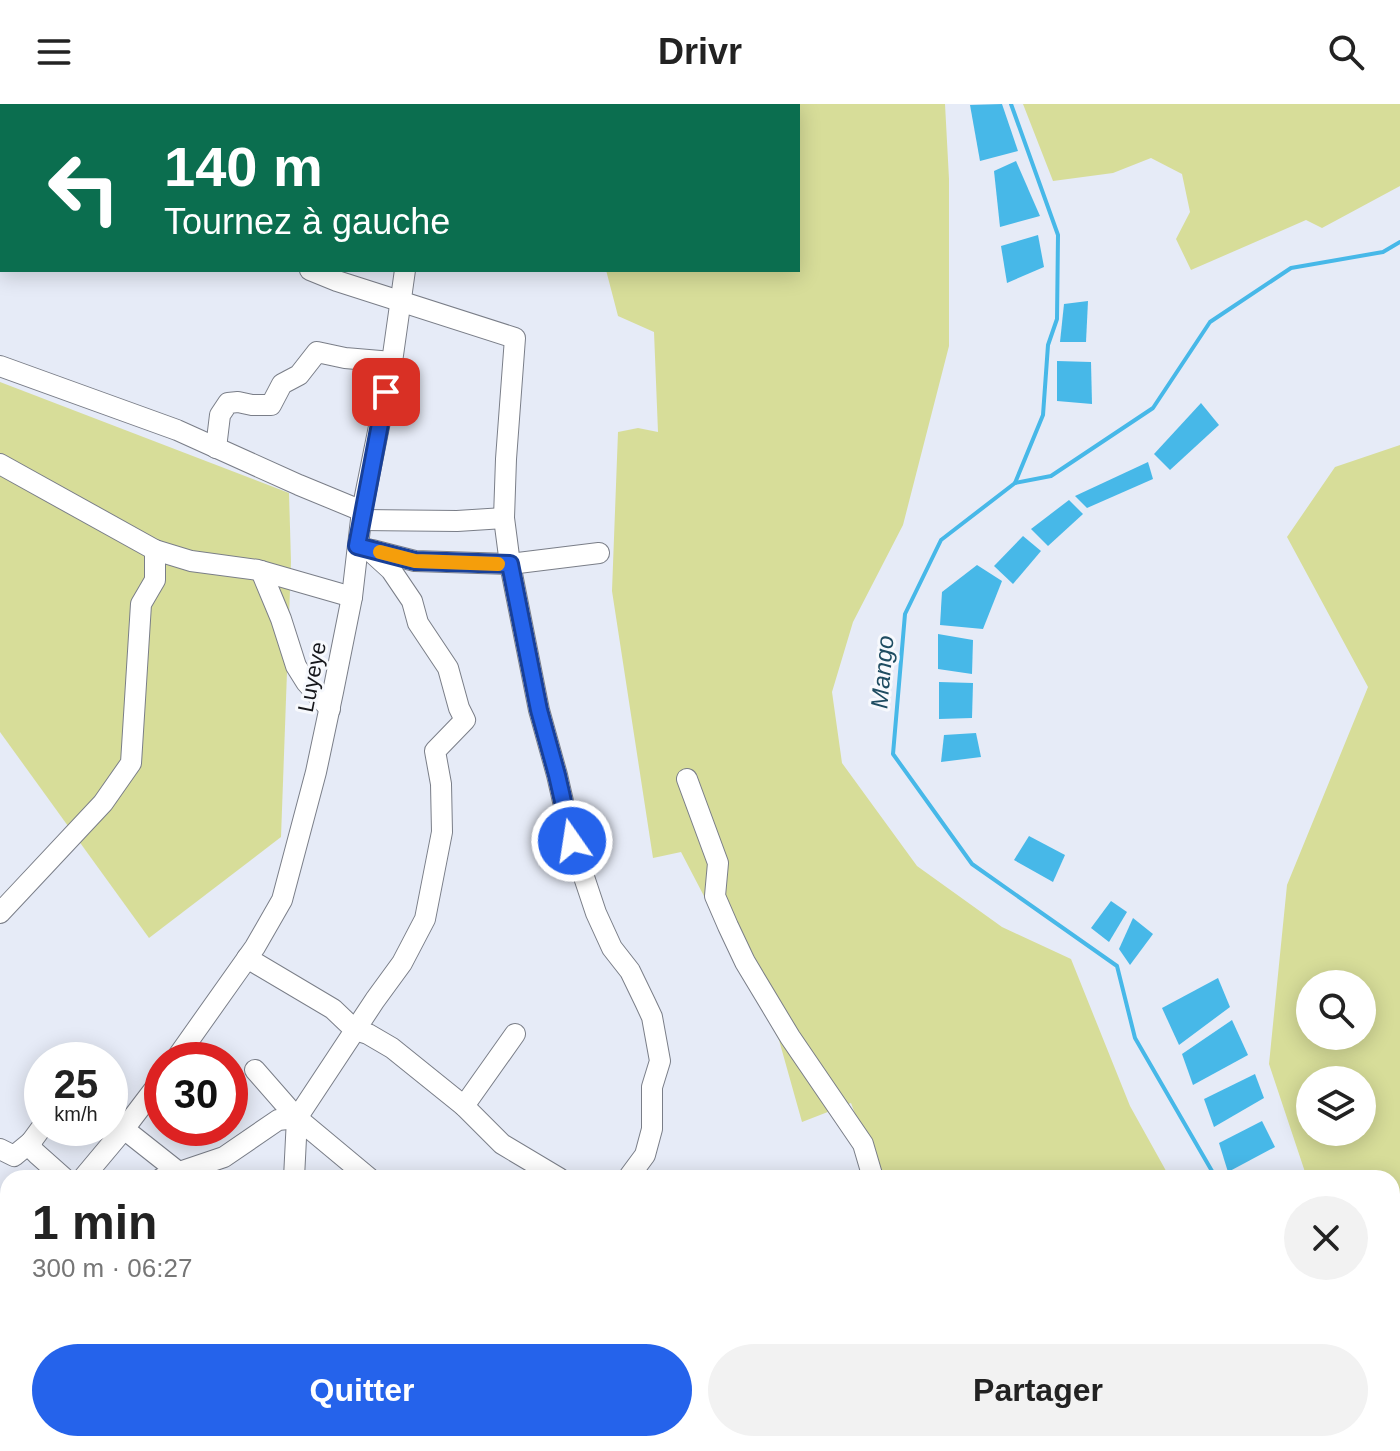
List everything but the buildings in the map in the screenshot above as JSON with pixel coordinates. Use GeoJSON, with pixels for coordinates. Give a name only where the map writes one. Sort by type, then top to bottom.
{"type":"FeatureCollection","features":[{"type":"Feature","properties":{"kind":"street"},"geometry":{"type":"LineString","coordinates":[[315,272],[515,338],[504,518],[539,710],[572,841],[596,913],[612,948],[630,971],[652,1017],[660,1061],[652,1087],[652,1129],[645,1155],[634,1170]]}},
{"type":"Feature","properties":{"kind":"street","name":"Luyeye"},"geometry":{"type":"LineString","coordinates":[[188,1042],[247,958],[282,900],[316,772],[362,548],[362,515],[392,362],[405,272]]}},
{"type":"Feature","properties":{"kind":"street"},"geometry":{"type":"LineString","coordinates":[[216,448],[220,415],[228,403],[271,405],[282,384],[299,375],[317,352],[392,362]]}},
{"type":"Feature","properties":{"kind":"street"},"geometry":{"type":"LineString","coordinates":[[0,366],[177,430],[362,515],[457,521],[504,518]]}},
{"type":"Feature","properties":{"kind":"street"},"geometry":{"type":"LineString","coordinates":[[0,464],[155,550],[191,561],[261,571],[352,597]]}},
{"type":"Feature","properties":{"kind":"street"},"geometry":{"type":"LineString","coordinates":[[362,548],[415,561],[510,564],[599,553]]}},
{"type":"Feature","properties":{"kind":"street"},"geometry":{"type":"LineString","coordinates":[[294,1170],[297,1118],[402,963],[425,919],[442,832],[441,784],[435,751],[465,720],[448,668],[418,623],[412,601],[391,570],[362,548]]}},
{"type":"Feature","properties":{"kind":"street"},"geometry":{"type":"LineString","coordinates":[[0,913],[103,803],[131,763],[141,604],[155,580],[155,550]]}},
{"type":"Feature","properties":{"kind":"street"},"geometry":{"type":"LineString","coordinates":[[261,571],[296,666],[330,709]]}},
{"type":"Feature","properties":{"kind":"street"},"geometry":{"type":"LineString","coordinates":[[687,779],[718,863],[715,896],[728,926],[745,962],[790,1037],[863,1144],[871,1170]]}},
{"type":"Feature","properties":{"kind":"street"},"geometry":{"type":"LineString","coordinates":[[247,958],[333,1009],[355,1030],[392,1048],[464,1106],[502,1144],[546,1170]]}},
{"type":"Feature","properties":{"kind":"street"},"geometry":{"type":"LineString","coordinates":[[464,1106],[515,1034]]}},
{"type":"Feature","properties":{"kind":"street"},"geometry":{"type":"LineString","coordinates":[[255,1070],[297,1118],[359,1170]]}},
{"type":"Feature","properties":{"kind":"street"},"geometry":{"type":"LineString","coordinates":[[128,1124],[144,1103]]}},
{"type":"Feature","properties":{"kind":"street"},"geometry":{"type":"LineString","coordinates":[[191,1170],[224,1157],[278,1120],[297,1118]]}},
{"type":"Feature","properties":{"kind":"street"},"geometry":{"type":"LineString","coordinates":[[128,1133],[169,1170]]}},
{"type":"Feature","properties":{"kind":"street"},"geometry":{"type":"LineString","coordinates":[[0,1149],[14,1156],[24,1146]]}},
{"type":"Feature","properties":{"kind":"street"},"geometry":{"type":"LineString","coordinates":[[37,1146],[37,1154],[55,1170]]}},
{"type":"Feature","properties":{"kind":"street"},"geometry":{"type":"LineString","coordinates":[[90,1170],[110,1146]]}},
{"type":"Feature","properties":{"kind":"green space"},"geometry":{"type":"Polygon","coordinates":[[[800,104],[945,104],[949,179],[949,346],[903,525],[853,622],[832,692],[842,763],[917,866],[1002,927],[1071,959],[1130,1106],[1166,1170],[876,1170],[851,1103],[802,1122],[779,1040],[681,852],[653,858],[612,591],[618,432],[638,428],[658,432],[654,332],[618,316],[607,272],[800,272],[800,104]]]}},
{"type":"Feature","properties":{"kind":"green space"},"geometry":{"type":"Polygon","coordinates":[[[1023,104],[1400,104],[1400,186],[1322,228],[1306,220],[1191,270],[1176,239],[1190,212],[1182,174],[1151,158],[1113,173],[1053,181],[1023,104]]]}},
{"type":"Feature","properties":{"kind":"green space"},"geometry":{"type":"Polygon","coordinates":[[[0,382],[289,493],[291,562],[281,837],[149,938],[0,732],[0,382]]]}},
{"type":"Feature","properties":{"kind":"green space"},"geometry":{"type":"Polygon","coordinates":[[[1400,445],[1400,1170],[1304,1170],[1296,1146],[1376,1146],[1376,1066],[1296,1066],[1296,1145],[1269,1064],[1287,885],[1368,687],[1287,537],[1335,467],[1400,445]]]}},
{"type":"Feature","properties":{"kind":"water"},"geometry":{"type":"Polygon","coordinates":[[[1002,104],[1018,151],[980,161],[970,105],[1002,104]]]}},
{"type":"Feature","properties":{"kind":"water"},"geometry":{"type":"Polygon","coordinates":[[[1016,161],[1040,216],[1000,227],[994,171],[1016,161]]]}},
{"type":"Feature","properties":{"kind":"water"},"geometry":{"type":"Polygon","coordinates":[[[1038,235],[1044,267],[1007,283],[1001,246],[1038,235]]]}},
{"type":"Feature","properties":{"kind":"water"},"geometry":{"type":"Polygon","coordinates":[[[1088,301],[1086,342],[1060,342],[1064,304],[1088,301]]]}},
{"type":"Feature","properties":{"kind":"water"},"geometry":{"type":"Polygon","coordinates":[[[1057,361],[1091,362],[1092,404],[1057,401],[1057,361]]]}},
{"type":"Feature","properties":{"kind":"water"},"geometry":{"type":"Polygon","coordinates":[[[1201,403],[1219,425],[1170,470],[1154,454],[1201,403]]]}},
{"type":"Feature","properties":{"kind":"water"},"geometry":{"type":"Polygon","coordinates":[[[1148,462],[1153,479],[1087,508],[1075,496],[1148,462]]]}},
{"type":"Feature","properties":{"kind":"water"},"geometry":{"type":"Polygon","coordinates":[[[1069,500],[1083,514],[1048,546],[1031,529],[1069,500]]]}},
{"type":"Feature","properties":{"kind":"water"},"geometry":{"type":"Polygon","coordinates":[[[1023,536],[1041,551],[1013,584],[994,566],[1023,536]]]}},
{"type":"Feature","properties":{"kind":"water"},"geometry":{"type":"Polygon","coordinates":[[[977,565],[1002,581],[983,629],[940,625],[942,592],[977,565]]]}},
{"type":"Feature","properties":{"kind":"water"},"geometry":{"type":"Polygon","coordinates":[[[938,634],[973,640],[972,674],[938,669],[938,634]]]}},
{"type":"Feature","properties":{"kind":"water"},"geometry":{"type":"Polygon","coordinates":[[[939,682],[973,683],[972,718],[939,719],[939,682]]]}},
{"type":"Feature","properties":{"kind":"water"},"geometry":{"type":"Polygon","coordinates":[[[976,733],[981,757],[941,762],[944,735],[976,733]]]}},
{"type":"Feature","properties":{"kind":"water"},"geometry":{"type":"Polygon","coordinates":[[[1029,836],[1065,855],[1053,882],[1014,860],[1029,836]]]}},
{"type":"Feature","properties":{"kind":"water"},"geometry":{"type":"Polygon","coordinates":[[[1111,901],[1127,912],[1109,942],[1091,928],[1111,901]]]}},
{"type":"Feature","properties":{"kind":"water"},"geometry":{"type":"Polygon","coordinates":[[[1133,918],[1153,934],[1130,965],[1119,949],[1133,918]]]}},
{"type":"Feature","properties":{"kind":"water"},"geometry":{"type":"Polygon","coordinates":[[[1218,978],[1230,1007],[1179,1045],[1162,1008],[1218,978]]]}},
{"type":"Feature","properties":{"kind":"water"},"geometry":{"type":"Polygon","coordinates":[[[1232,1020],[1248,1055],[1193,1085],[1182,1054],[1232,1020]]]}},
{"type":"Feature","properties":{"kind":"water"},"geometry":{"type":"Polygon","coordinates":[[[1255,1074],[1264,1098],[1214,1127],[1204,1099],[1255,1074]]]}},
{"type":"Feature","properties":{"kind":"water"},"geometry":{"type":"Polygon","coordinates":[[[1262,1121],[1275,1147],[1227,1170],[1219,1143],[1262,1121]]]}},
{"type":"Feature","properties":{"kind":"waterway","name":"Mango"},"geometry":{"type":"LineString","coordinates":[[1011,104],[1058,235],[1057,319],[1048,345],[1043,415],[1015,483],[941,540],[905,614],[893,754],[972,864],[1117,966],[1135,1038],[1211,1170]]}},
{"type":"Feature","properties":{"kind":"waterway"},"geometry":{"type":"LineString","coordinates":[[1015,483],[1051,476],[1153,408],[1210,322],[1291,268],[1383,252],[1400,242]]}},
{"type":"Feature","properties":{"kind":"slow traffic"},"geometry":{"type":"LineString","coordinates":[[380,552],[415,561],[498,564]]}},
{"type":"Feature","properties":{"kind":"route"},"geometry":{"type":"LineString","coordinates":[[386,392],[357,546],[415,561],[510,564],[539,710],[572,841]]}}]}
